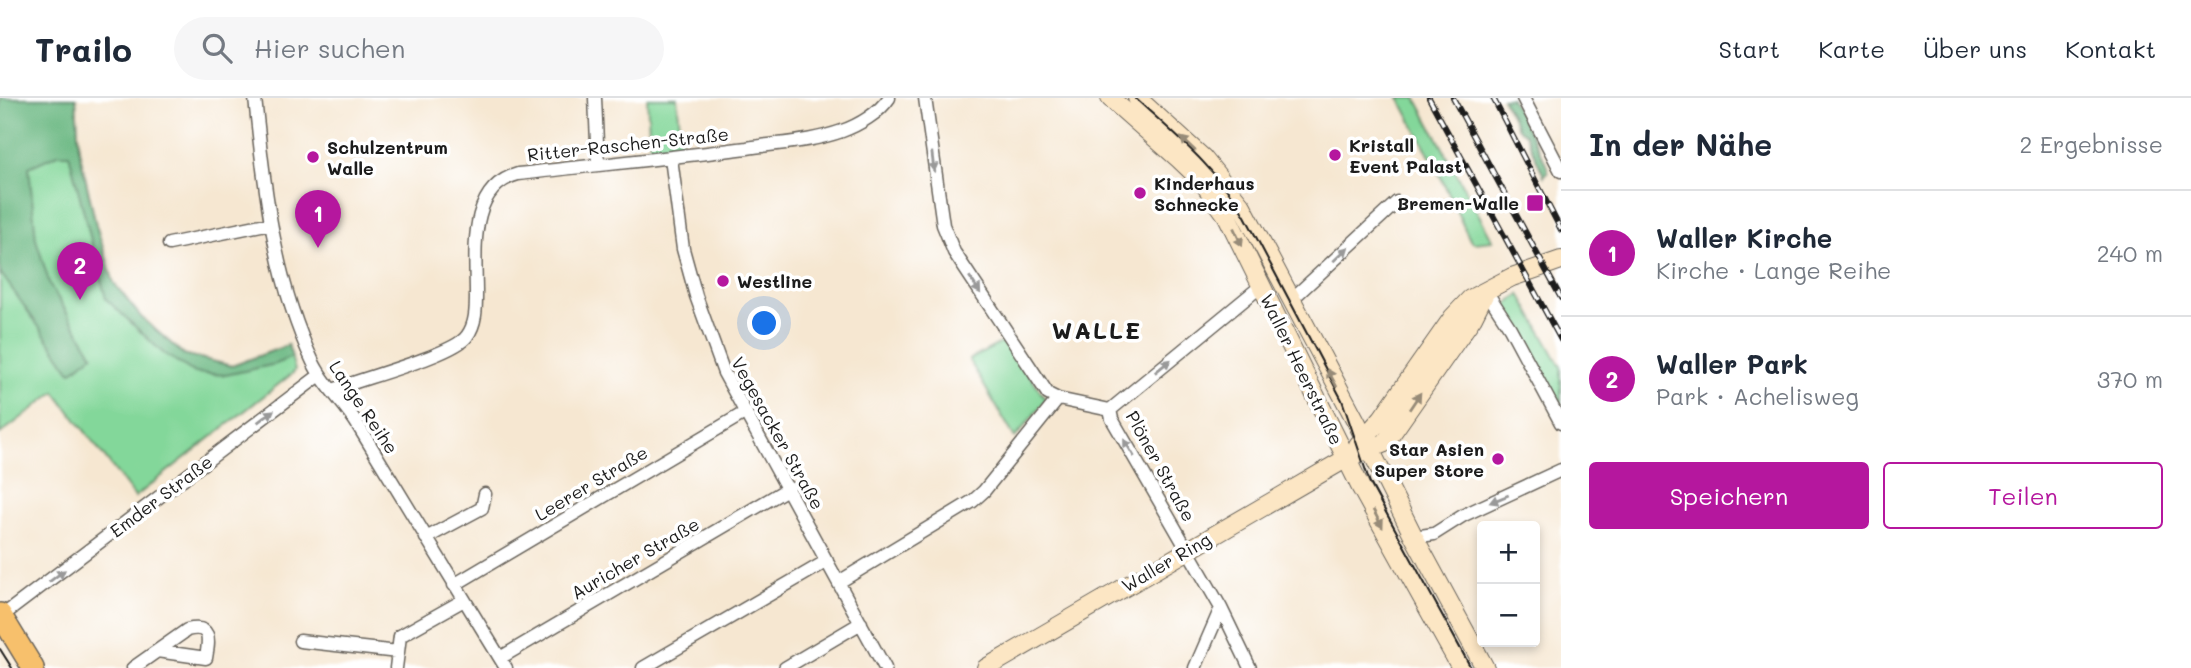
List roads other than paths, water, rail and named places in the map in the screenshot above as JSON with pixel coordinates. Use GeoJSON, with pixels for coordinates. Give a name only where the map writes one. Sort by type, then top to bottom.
{"type":"FeatureCollection","features":[{"type":"Feature","properties":{"kind":"main road","name":"Waller Heerstraße"},"geometry":{"type":"LineString","coordinates":[[1110,98],[1202,181],[1227,216],[1400,562],[1421,593],[1461,668]]}},
{"type":"Feature","properties":{"kind":"main road","name":"Waller Heerstraße"},"geometry":{"type":"LineString","coordinates":[[1137,98],[1203,158],[1242,206],[1485,668]]}},
{"type":"Feature","properties":{"kind":"main road","name":"Waller Ring"},"geometry":{"type":"LineString","coordinates":[[986,668],[1347,458],[1367,443],[1453,317],[1469,299],[1512,277],[1561,260]]}},
{"type":"Feature","properties":{"kind":"main road"},"geometry":{"type":"LineString","coordinates":[[0,617],[33,668]]}},
{"type":"Feature","properties":{"kind":"street","name":"Lange Reihe"},"geometry":{"type":"LineString","coordinates":[[255,98],[271,223],[285,286],[313,362],[357,423],[503,663]]}},
{"type":"Feature","properties":{"kind":"street"},"geometry":{"type":"LineString","coordinates":[[595,98],[598,165]]}},
{"type":"Feature","properties":{"kind":"street","name":"Ritter-Raschen-Straße"},"geometry":{"type":"LineString","coordinates":[[333,390],[423,359],[466,339],[473,326],[476,308],[478,218],[491,189],[506,177],[671,158],[828,135],[862,122],[889,98]]}},
{"type":"Feature","properties":{"kind":"street"},"geometry":{"type":"LineString","coordinates":[[839,582],[973,501],[1058,399],[1048,394],[954,252],[943,225],[925,98]]}},
{"type":"Feature","properties":{"kind":"street"},"geometry":{"type":"LineString","coordinates":[[1523,98],[1561,171]]}},
{"type":"Feature","properties":{"kind":"street","name":"Vegesacker Straße"},"geometry":{"type":"LineString","coordinates":[[671,158],[683,249],[719,363],[885,668]]}},
{"type":"Feature","properties":{"kind":"street"},"geometry":{"type":"LineString","coordinates":[[1291,300],[1397,202]]}},
{"type":"Feature","properties":{"kind":"street"},"geometry":{"type":"LineString","coordinates":[[169,244],[271,223]]}},
{"type":"Feature","properties":{"kind":"street"},"geometry":{"type":"LineString","coordinates":[[1110,410],[1261,286]]}},
{"type":"Feature","properties":{"kind":"street"},"geometry":{"type":"LineString","coordinates":[[1486,290],[1514,335],[1561,423]]}},
{"type":"Feature","properties":{"kind":"street","name":"Emder Straße"},"geometry":{"type":"LineString","coordinates":[[0,617],[320,375]]}},
{"type":"Feature","properties":{"kind":"street","name":"Plöner Straße"},"geometry":{"type":"LineString","coordinates":[[1058,399],[1110,410],[1112,419],[1221,608],[1250,668]]}},
{"type":"Feature","properties":{"kind":"street","name":"Leerer Straße"},"geometry":{"type":"LineString","coordinates":[[454,585],[746,412]]}},
{"type":"Feature","properties":{"kind":"street"},"geometry":{"type":"LineString","coordinates":[[1414,537],[1434,534],[1464,514],[1561,470]]}},
{"type":"Feature","properties":{"kind":"street","name":"Auricher Straße"},"geometry":{"type":"LineString","coordinates":[[503,663],[789,488]]}},
{"type":"Feature","properties":{"kind":"street"},"geometry":{"type":"LineString","coordinates":[[426,538],[482,508],[485,494]]}},
{"type":"Feature","properties":{"kind":"street"},"geometry":{"type":"LineString","coordinates":[[643,668],[827,561]]}},
{"type":"Feature","properties":{"kind":"street"},"geometry":{"type":"LineString","coordinates":[[396,668],[400,636],[464,600]]}},
{"type":"Feature","properties":{"kind":"street"},"geometry":{"type":"LineString","coordinates":[[1195,668],[1221,608]]}},
{"type":"Feature","properties":{"kind":"street"},"geometry":{"type":"LineString","coordinates":[[785,668],[861,623]]}},
{"type":"Feature","properties":{"kind":"street"},"geometry":{"type":"LineString","coordinates":[[300,640],[398,652]]}},
{"type":"Feature","properties":{"kind":"street"},"geometry":{"type":"LineString","coordinates":[[133,668],[157,651]]}},
{"type":"Feature","properties":{"kind":"tram line"},"geometry":{"type":"LineString","coordinates":[[1135,98],[1180,139],[1222,183],[1245,216],[1342,400],[1370,483],[1471,668]]}},
{"type":"Feature","properties":{"kind":"tram line"},"geometry":{"type":"LineString","coordinates":[[0,649],[12,668]]}},
{"type":"Feature","properties":{"kind":"railway"},"geometry":{"type":"LineString","coordinates":[[1429,98],[1561,340]]}},
{"type":"Feature","properties":{"kind":"railway"},"geometry":{"type":"LineString","coordinates":[[1453,98],[1561,298]]}},
{"type":"Feature","properties":{"kind":"railway"},"geometry":{"type":"LineString","coordinates":[[1493,98],[1561,230]]}},
{"type":"Feature","properties":{"kind":"place","name":"Kristall Event Palast"},"geometry":{"type":"Point","coordinates":[1335,155]}},
{"type":"Feature","properties":{"kind":"place","name":"Schulzentrum Walle"},"geometry":{"type":"Point","coordinates":[313,157]}},
{"type":"Feature","properties":{"kind":"place","name":"Kinderhaus Schnecke"},"geometry":{"type":"Point","coordinates":[1140,193]}},
{"type":"Feature","properties":{"kind":"place","name":"Bremen-Walle"},"geometry":{"type":"Point","coordinates":[1535,203]}},
{"type":"Feature","properties":{"kind":"place","name":"Waller Kirche"},"geometry":{"type":"Point","coordinates":[318,248]}},
{"type":"Feature","properties":{"kind":"place","name":"Westline"},"geometry":{"type":"Point","coordinates":[723,281]}},
{"type":"Feature","properties":{"kind":"place","name":"Waller Park"},"geometry":{"type":"Point","coordinates":[80,300]}},
{"type":"Feature","properties":{"kind":"place","name":"Star Asien Super Store"},"geometry":{"type":"Point","coordinates":[1498,459]}},
{"type":"Feature","properties":{"kind":"district","name":"WALLE"},"geometry":{"type":"Point","coordinates":[1097,329]}}]}
